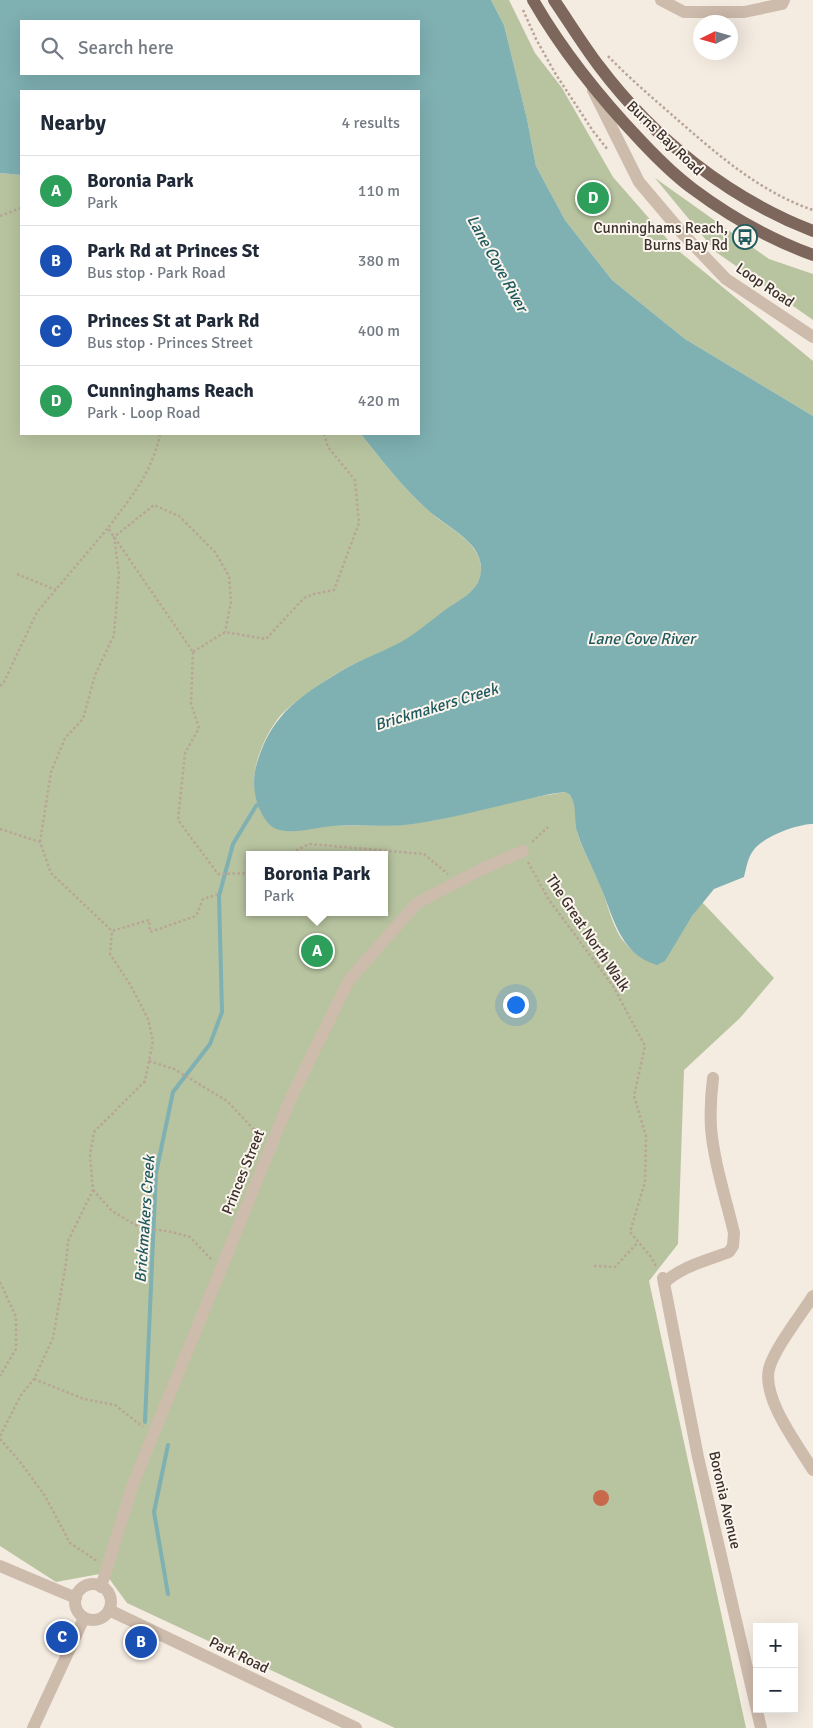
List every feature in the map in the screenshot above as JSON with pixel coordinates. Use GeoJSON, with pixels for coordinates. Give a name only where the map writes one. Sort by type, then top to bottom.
{"type":"FeatureCollection","features":[{"type":"Feature","properties":{"kind":"main road","name":"Burns Bay Road"},"geometry":{"type":"LineString","coordinates":[[533,0],[554,34],[588,81],[634,134],[664,164],[691,188],[755,229],[813,255]]}},
{"type":"Feature","properties":{"kind":"main road","name":"Burns Bay Road"},"geometry":{"type":"LineString","coordinates":[[554,0],[600,66],[633,106],[672,146],[746,199],[813,231]]}},
{"type":"Feature","properties":{"kind":"street"},"geometry":{"type":"LineString","coordinates":[[661,0],[684,12],[744,12],[782,4],[784,0]]}},
{"type":"Feature","properties":{"kind":"street","name":"Loop Road"},"geometry":{"type":"LineString","coordinates":[[588,81],[639,182],[683,234],[726,279],[813,337]]}},
{"type":"Feature","properties":{"kind":"street"},"geometry":{"type":"LineString","coordinates":[[795,224],[813,224]]}},
{"type":"Feature","properties":{"kind":"street","name":"Princes Street"},"geometry":{"type":"LineString","coordinates":[[101,1587],[133,1484],[270,1148],[289,1102],[349,980],[417,903],[457,881],[522,852]]}},
{"type":"Feature","properties":{"kind":"street"},"geometry":{"type":"LineString","coordinates":[[663,1280],[682,1270],[729,1252],[733,1246],[734,1233],[716,1158],[712,1129],[710,1103],[713,1078]]}},
{"type":"Feature","properties":{"kind":"street","name":"Boronia Avenue"},"geometry":{"type":"LineString","coordinates":[[663,1280],[698,1457],[761,1728]]}},
{"type":"Feature","properties":{"kind":"street"},"geometry":{"type":"LineString","coordinates":[[813,1296],[776,1353],[769,1369],[768,1378],[769,1388],[776,1408],[813,1470]]}},
{"type":"Feature","properties":{"kind":"street"},"geometry":{"type":"LineString","coordinates":[[0,1566],[76,1598]]}},
{"type":"Feature","properties":{"kind":"street"},"geometry":{"type":"LineString","coordinates":[[95,1585],[101,1587],[108,1594],[109,1610],[96,1620],[84,1618],[77,1611],[75,1606],[76,1598],[84,1587],[95,1585]]}},
{"type":"Feature","properties":{"kind":"street","name":"Park Road"},"geometry":{"type":"LineString","coordinates":[[109,1610],[356,1728]]}},
{"type":"Feature","properties":{"kind":"street"},"geometry":{"type":"LineString","coordinates":[[33,1728],[84,1618]]}},
{"type":"Feature","properties":{"kind":"path"},"geometry":{"type":"LineString","coordinates":[[522,7],[536,39],[555,73],[593,131],[611,153]]}},
{"type":"Feature","properties":{"kind":"path"},"geometry":{"type":"LineString","coordinates":[[603,50],[644,91],[717,153],[760,185],[797,205],[813,210]]}},
{"type":"Feature","properties":{"kind":"path"},"geometry":{"type":"LineString","coordinates":[[0,216],[20,208]]}},
{"type":"Feature","properties":{"kind":"path"},"geometry":{"type":"LineString","coordinates":[[0,686],[37,612],[108,528],[144,480],[160,435]]}},
{"type":"Feature","properties":{"kind":"path"},"geometry":{"type":"LineString","coordinates":[[193,652],[225,632],[266,639],[304,598],[334,590],[359,523],[355,480],[328,447],[324,435]]}},
{"type":"Feature","properties":{"kind":"path"},"geometry":{"type":"LineString","coordinates":[[114,537],[154,505],[179,516],[215,552],[228,576],[231,602],[225,632]]}},
{"type":"Feature","properties":{"kind":"path"},"geometry":{"type":"LineString","coordinates":[[108,528],[193,652],[191,703],[199,728],[185,753],[178,820],[218,874],[246,874]]}},
{"type":"Feature","properties":{"kind":"path"},"geometry":{"type":"LineString","coordinates":[[112,931],[51,873],[40,842],[51,772],[64,738],[83,719],[95,675],[114,635],[119,574],[114,537]]}},
{"type":"Feature","properties":{"kind":"path"},"geometry":{"type":"LineString","coordinates":[[17,574],[56,590]]}},
{"type":"Feature","properties":{"kind":"path"},"geometry":{"type":"LineString","coordinates":[[522,852],[548,827]]}},
{"type":"Feature","properties":{"kind":"path"},"geometry":{"type":"LineString","coordinates":[[0,829],[40,842]]}},
{"type":"Feature","properties":{"kind":"path"},"geometry":{"type":"LineString","coordinates":[[295,851],[309,844],[424,854],[457,881]]}},
{"type":"Feature","properties":{"kind":"path","name":"The Great North Walk"},"geometry":{"type":"LineString","coordinates":[[522,852],[549,900],[613,986],[645,1046],[634,1096],[646,1136],[645,1182],[630,1232],[651,1257],[663,1280]]}},
{"type":"Feature","properties":{"kind":"path"},"geometry":{"type":"LineString","coordinates":[[112,931],[150,920],[150,932],[196,916],[203,899],[219,894]]}},
{"type":"Feature","properties":{"kind":"path"},"geometry":{"type":"LineString","coordinates":[[106,1568],[70,1543],[45,1496],[0,1438],[21,1395],[34,1379],[53,1338],[68,1241],[93,1190],[90,1155],[94,1132],[146,1080],[153,1041],[148,1019],[131,986],[110,954],[112,931]]}},
{"type":"Feature","properties":{"kind":"path"},"geometry":{"type":"LineString","coordinates":[[149,1061],[174,1069],[227,1101],[270,1148]]}},
{"type":"Feature","properties":{"kind":"path"},"geometry":{"type":"LineString","coordinates":[[93,1190],[112,1211],[138,1227],[172,1232],[190,1238],[221,1269]]}},
{"type":"Feature","properties":{"kind":"path"},"geometry":{"type":"LineString","coordinates":[[594,1266],[615,1268],[638,1242]]}},
{"type":"Feature","properties":{"kind":"path"},"geometry":{"type":"LineString","coordinates":[[0,1282],[16,1317],[16,1349],[0,1376]]}},
{"type":"Feature","properties":{"kind":"path"},"geometry":{"type":"LineString","coordinates":[[34,1379],[84,1399],[115,1405],[153,1435]]}},
{"type":"Feature","properties":{"kind":"green space"},"geometry":{"type":"Polygon","coordinates":[[[491,0],[509,0],[535,53],[562,88],[613,177],[675,248],[813,361],[813,416],[685,339],[612,280],[565,220],[536,166],[527,119],[504,25],[491,0]]]}},
{"type":"Feature","properties":{"kind":"green space"},"geometry":{"type":"Polygon","coordinates":[[[0,173],[20,175],[20,435],[362,435],[412,495],[431,513],[468,541],[478,556],[481,567],[479,582],[463,598],[417,633],[331,677],[298,700],[280,716],[261,749],[254,778],[257,800],[263,814],[272,826],[403,825],[436,820],[523,799],[565,792],[572,798],[574,803],[576,827],[583,849],[600,884],[614,925],[627,946],[640,957],[692,916],[702,902],[774,978],[740,1018],[684,1070],[678,1244],[649,1281],[746,1728],[395,1728],[127,1603],[105,1573],[56,1582],[0,1546],[0,173]]]}},
{"type":"Feature","properties":{"kind":"green space"},"geometry":{"type":"Polygon","coordinates":[[[655,178],[769,259],[813,274],[813,320],[716,252],[655,178]]]}},
{"type":"Feature","properties":{"kind":"water","name":"Lane Cove River"},"geometry":{"type":"Polygon","coordinates":[[[0,0],[491,0],[504,25],[527,119],[536,166],[565,220],[612,280],[685,339],[813,416],[813,824],[798,826],[780,832],[758,846],[750,856],[744,877],[714,889],[692,916],[665,961],[657,965],[644,960],[633,952],[618,931],[578,835],[572,799],[565,792],[405,825],[342,825],[299,831],[274,828],[263,816],[257,802],[254,778],[266,739],[285,712],[304,695],[341,671],[413,635],[468,594],[480,578],[481,565],[470,543],[431,513],[412,495],[362,435],[420,435],[420,90],[20,90],[20,175],[0,173],[0,0]]]}},
{"type":"Feature","properties":{"kind":"building"},"geometry":{"type":"Polygon","coordinates":[[[598,1490],[604,1490],[609,1495],[607,1504],[598,1506],[593,1501],[593,1495],[598,1490]]]}},
{"type":"Feature","properties":{"kind":"waterway","name":"Brickmakers Creek"},"geometry":{"type":"LineString","coordinates":[[145,1422],[156,1173],[173,1092],[210,1044],[222,1012],[219,896],[233,844],[256,806],[262,802]]}},
{"type":"Feature","properties":{"kind":"waterway","name":"Brickmakers Creek"},"geometry":{"type":"LineString","coordinates":[[168,1445],[154,1512],[168,1594]]}},
{"type":"Feature","properties":{"kind":"place","name":"Cunninghams Reach"},"geometry":{"type":"Point","coordinates":[593,198]}},
{"type":"Feature","properties":{"kind":"place","name":"Cunninghams Reach, Burns Bay Rd"},"geometry":{"type":"Point","coordinates":[745,237]}},
{"type":"Feature","properties":{"kind":"place","name":"Boronia Park"},"geometry":{"type":"Point","coordinates":[317,951]}},
{"type":"Feature","properties":{"kind":"place","name":"Princes St at Park Rd"},"geometry":{"type":"Point","coordinates":[62,1637]}},
{"type":"Feature","properties":{"kind":"place","name":"Park Rd at Princes St"},"geometry":{"type":"Point","coordinates":[141,1642]}}]}
